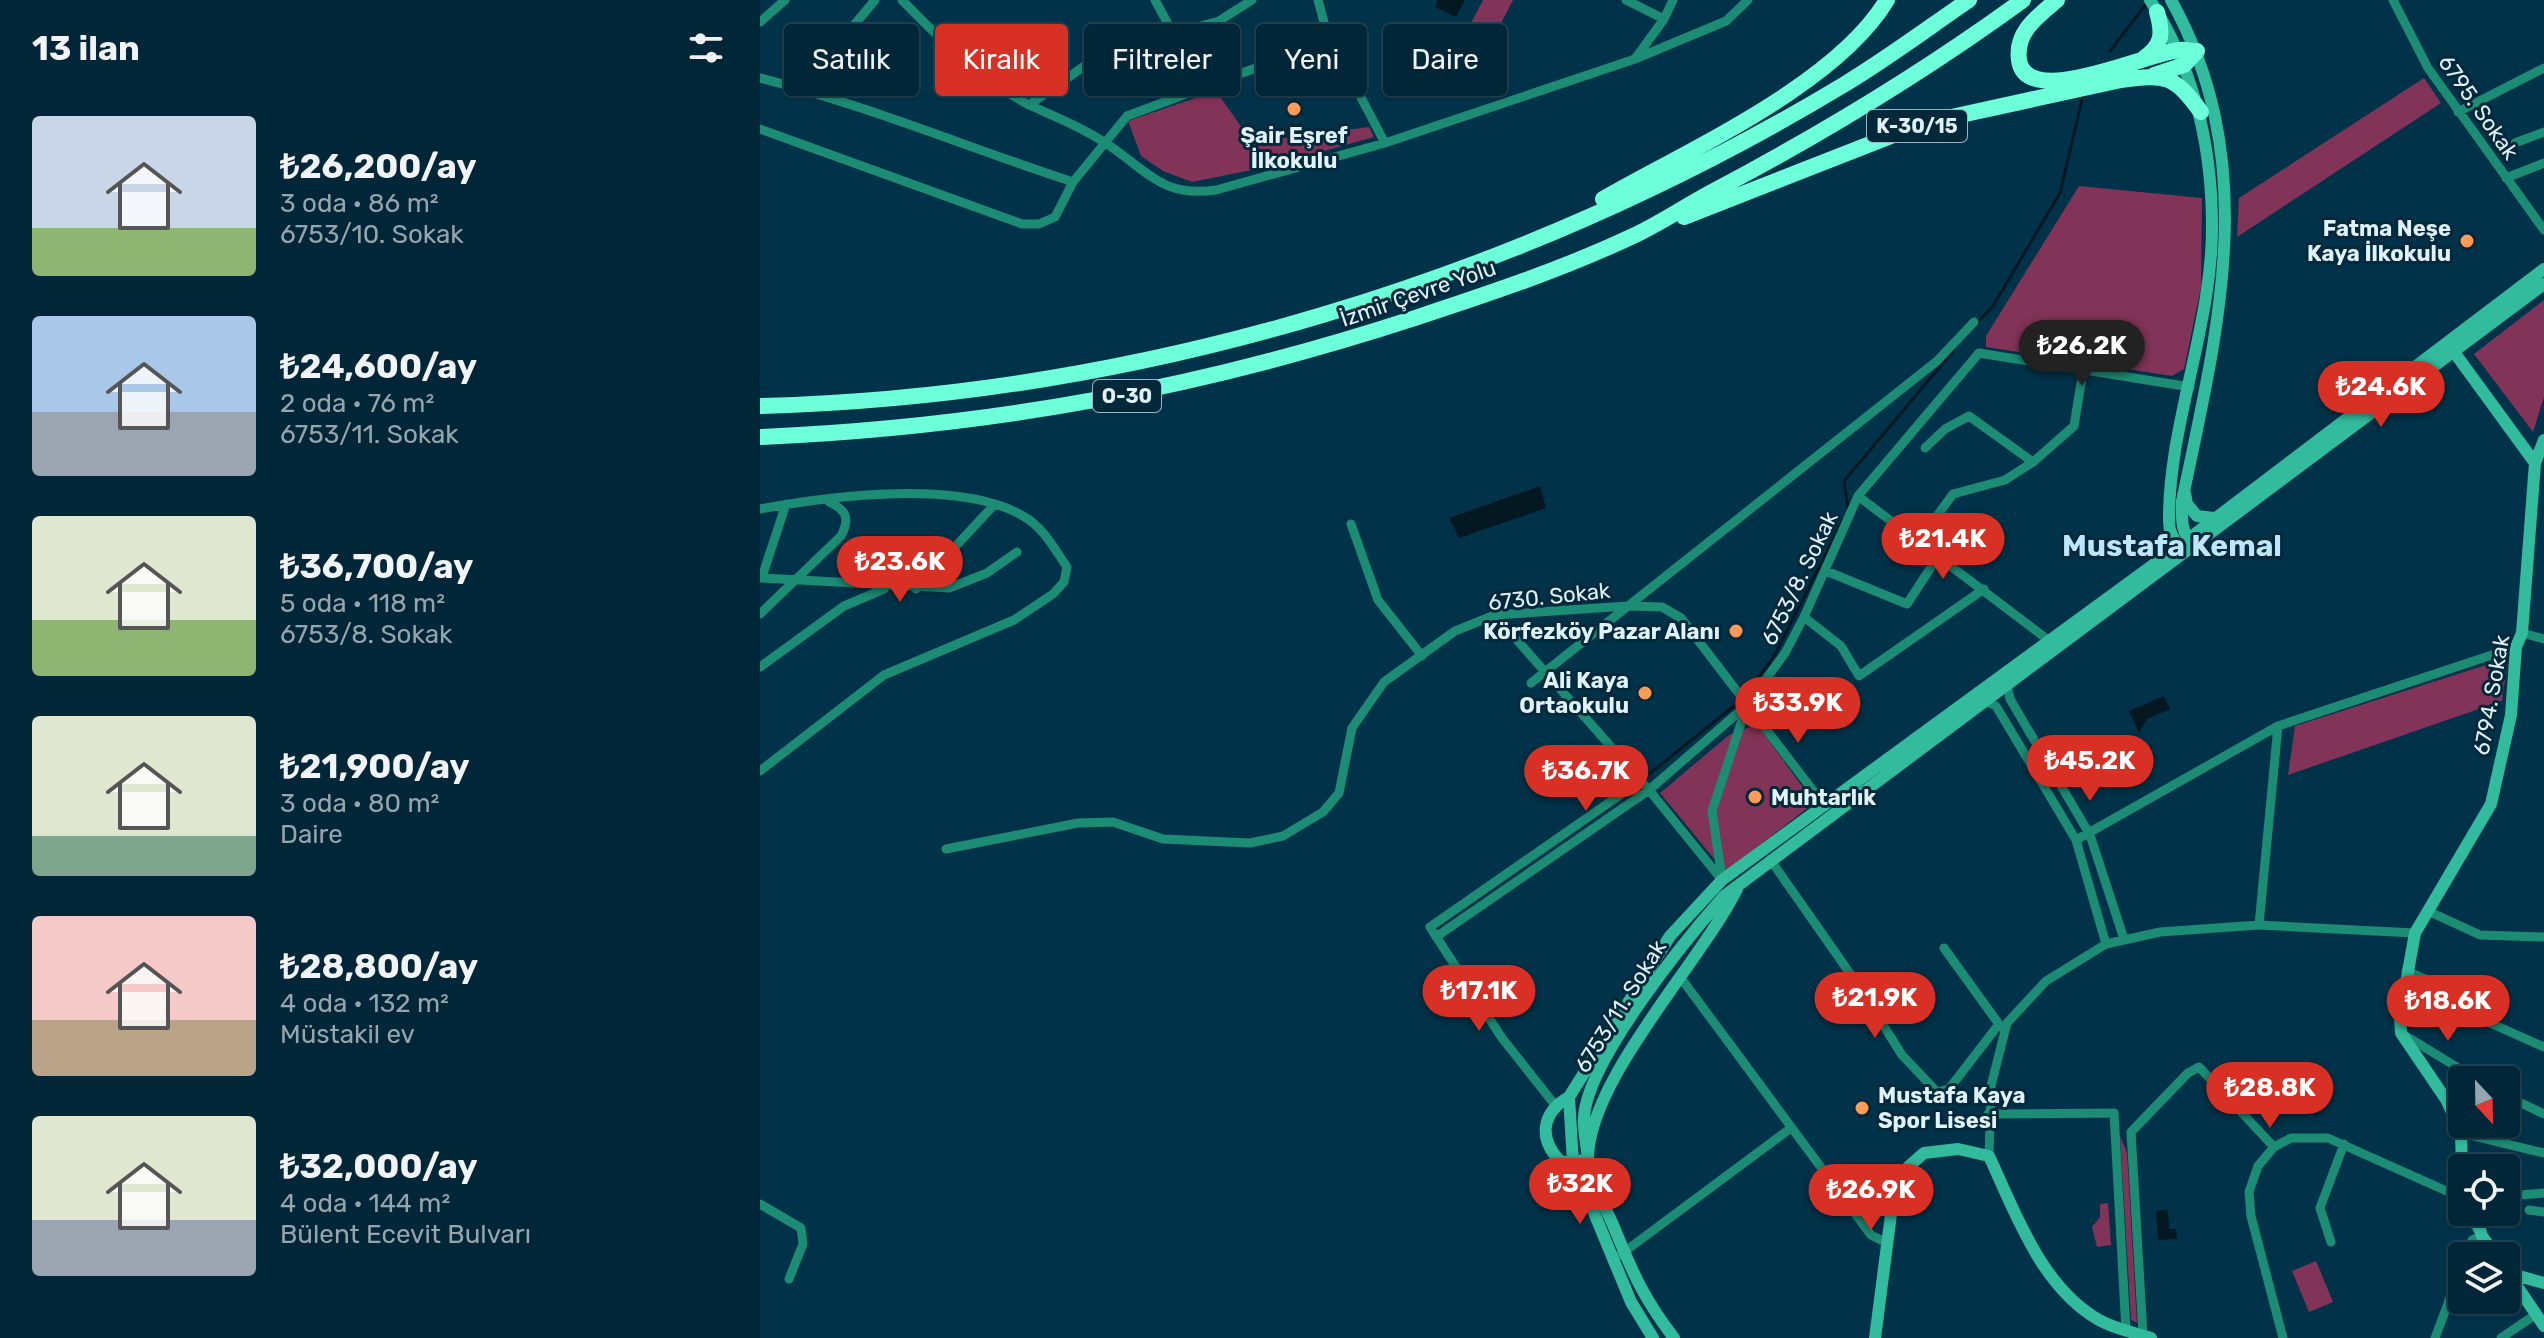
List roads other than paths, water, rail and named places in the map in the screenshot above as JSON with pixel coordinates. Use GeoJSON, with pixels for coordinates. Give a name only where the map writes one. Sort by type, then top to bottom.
{"type":"FeatureCollection","features":[{"type":"Feature","properties":{"kind":"highway"},"geometry":{"type":"LineString","coordinates":[[1518,246],[1749,117],[1805,80],[1849,48],[1887,0]]}},
{"type":"Feature","properties":{"kind":"highway","name":"İzmir Çevre Yolu"},"geometry":{"type":"LineString","coordinates":[[760,406],[817,404],[1052,378],[1156,358],[1338,310],[1518,246],[1671,179],[1845,83],[1969,0]]}},
{"type":"Feature","properties":{"kind":"highway","name":"İzmir Çevre Yolu"},"geometry":{"type":"LineString","coordinates":[[760,437],[907,429],[997,418],[1153,391],[1299,355],[1482,296],[1633,236],[1846,119],[1921,73],[2023,0]]}},
{"type":"Feature","properties":{"kind":"highway"},"geometry":{"type":"LineString","coordinates":[[2057,0],[2027,28],[2019,45],[2019,64],[2028,75],[2040,81],[2065,80],[2197,51]]}},
{"type":"Feature","properties":{"kind":"highway"},"geometry":{"type":"LineString","coordinates":[[2138,62],[2158,47],[2162,36],[2153,5]]}},
{"type":"Feature","properties":{"kind":"highway"},"geometry":{"type":"LineString","coordinates":[[2154,75],[2180,57]]}},
{"type":"Feature","properties":{"kind":"highway"},"geometry":{"type":"LineString","coordinates":[[2154,75],[2171,79],[2183,87],[2201,112]]}},
{"type":"Feature","properties":{"kind":"highway","name":"K-30/15"},"geometry":{"type":"LineString","coordinates":[[1633,236],[1924,123],[2154,75]]}},
{"type":"Feature","properties":{"kind":"street"},"geometry":{"type":"LineString","coordinates":[[855,24],[875,0]]}},
{"type":"Feature","properties":{"kind":"street"},"geometry":{"type":"LineString","coordinates":[[902,0],[943,43],[991,84],[1107,144],[1160,183],[1191,194],[1230,187],[1385,143],[1635,59],[1726,21],[1748,0]]}},
{"type":"Feature","properties":{"kind":"street"},"geometry":{"type":"LineString","coordinates":[[1155,0],[1169,24]]}},
{"type":"Feature","properties":{"kind":"street"},"geometry":{"type":"LineString","coordinates":[[1210,24],[1252,0]]}},
{"type":"Feature","properties":{"kind":"street"},"geometry":{"type":"LineString","coordinates":[[1318,0],[1324,24]]}},
{"type":"Feature","properties":{"kind":"street"},"geometry":{"type":"LineString","coordinates":[[1321,13],[1328,0]]}},
{"type":"Feature","properties":{"kind":"street"},"geometry":{"type":"LineString","coordinates":[[1626,0],[1664,19]]}},
{"type":"Feature","properties":{"kind":"street"},"geometry":{"type":"LineString","coordinates":[[1635,59],[1664,19],[1673,0]]}},
{"type":"Feature","properties":{"kind":"street","name":"6795. Sokak"},"geometry":{"type":"LineString","coordinates":[[2393,0],[2428,68],[2544,230]]}},
{"type":"Feature","properties":{"kind":"street"},"geometry":{"type":"LineString","coordinates":[[760,22],[779,1]]}},
{"type":"Feature","properties":{"kind":"street"},"geometry":{"type":"LineString","coordinates":[[2174,2],[2197,51],[2213,97],[2223,156],[2226,223],[2222,301],[2184,490],[2182,524],[2187,546]]}},
{"type":"Feature","properties":{"kind":"street"},"geometry":{"type":"LineString","coordinates":[[2153,5],[2180,57],[2201,112],[2213,221],[2209,285],[2176,456],[2168,541],[2160,558]]}},
{"type":"Feature","properties":{"kind":"street"},"geometry":{"type":"LineString","coordinates":[[1029,105],[1084,66]]}},
{"type":"Feature","properties":{"kind":"street"},"geometry":{"type":"LineString","coordinates":[[760,129],[1022,224],[1039,224],[1055,217],[1073,182],[1127,116],[1256,68]]}},
{"type":"Feature","properties":{"kind":"street"},"geometry":{"type":"LineString","coordinates":[[2458,112],[2544,68]]}},
{"type":"Feature","properties":{"kind":"street"},"geometry":{"type":"LineString","coordinates":[[760,78],[784,84]]}},
{"type":"Feature","properties":{"kind":"street"},"geometry":{"type":"LineString","coordinates":[[826,96],[1073,182]]}},
{"type":"Feature","properties":{"kind":"street"},"geometry":{"type":"LineString","coordinates":[[1360,96],[1385,143]]}},
{"type":"Feature","properties":{"kind":"street"},"geometry":{"type":"LineString","coordinates":[[2515,143],[2544,132]]}},
{"type":"Feature","properties":{"kind":"street"},"geometry":{"type":"LineString","coordinates":[[2506,178],[2544,163]]}},
{"type":"Feature","properties":{"kind":"street","name":"6753/11. Sokak"},"geometry":{"type":"LineString","coordinates":[[1555,1105],[1569,1097],[1670,936],[1722,880],[2047,639],[2160,558],[2187,546],[2214,518],[2544,269]]}},
{"type":"Feature","properties":{"kind":"street","name":"6753/11. Sokak"},"geometry":{"type":"LineString","coordinates":[[1619,1255],[1588,1160],[1584,1116],[1592,1084],[1662,970],[1724,896],[2187,546],[2544,284]]}},
{"type":"Feature","properties":{"kind":"street"},"geometry":{"type":"LineString","coordinates":[[1531,683],[1937,361],[1974,322]]}},
{"type":"Feature","properties":{"kind":"street"},"geometry":{"type":"LineString","coordinates":[[2454,352],[2535,463]]}},
{"type":"Feature","properties":{"kind":"street","name":"6753/8. Sokak"},"geometry":{"type":"LineString","coordinates":[[1436,937],[1649,790],[1747,705],[1785,653],[1826,571],[1858,496],[1979,353],[2083,371]]}},
{"type":"Feature","properties":{"kind":"street"},"geometry":{"type":"LineString","coordinates":[[1920,539],[1953,494],[2005,480],[2033,462],[2074,426],[2083,371],[2190,387]]}},
{"type":"Feature","properties":{"kind":"street"},"geometry":{"type":"LineString","coordinates":[[1925,448],[1945,429],[1969,416],[2033,462]]}},
{"type":"Feature","properties":{"kind":"street","name":"6794. Sokak"},"geometry":{"type":"LineString","coordinates":[[2401,1033],[2406,971],[2415,933],[2491,804],[2511,715],[2516,647],[2522,633],[2538,502],[2535,463],[2544,440]]}},
{"type":"Feature","properties":{"kind":"street"},"geometry":{"type":"LineString","coordinates":[[2184,490],[2187,504],[2197,516],[2214,518]]}},
{"type":"Feature","properties":{"kind":"street"},"geometry":{"type":"LineString","coordinates":[[760,509],[786,504],[934,492],[994,505],[1022,515],[1041,530],[1067,567],[1064,582],[1014,620],[884,675],[760,771]]}},
{"type":"Feature","properties":{"kind":"street"},"geometry":{"type":"LineString","coordinates":[[1858,496],[1920,539],[1937,558],[1984,589],[2047,639]]}},
{"type":"Feature","properties":{"kind":"street"},"geometry":{"type":"LineString","coordinates":[[760,614],[835,546],[847,520],[842,509],[826,501]]}},
{"type":"Feature","properties":{"kind":"street"},"geometry":{"type":"LineString","coordinates":[[786,504],[761,578],[916,589],[949,588],[971,580],[1017,552]]}},
{"type":"Feature","properties":{"kind":"street"},"geometry":{"type":"LineString","coordinates":[[916,589],[994,505]]}},
{"type":"Feature","properties":{"kind":"street"},"geometry":{"type":"LineString","coordinates":[[1351,524],[1378,600],[1422,656]]}},
{"type":"Feature","properties":{"kind":"street"},"geometry":{"type":"LineString","coordinates":[[2169,525],[2187,546]]}},
{"type":"Feature","properties":{"kind":"street"},"geometry":{"type":"LineString","coordinates":[[1826,571],[1907,604],[1937,558]]}},
{"type":"Feature","properties":{"kind":"street"},"geometry":{"type":"LineString","coordinates":[[760,667],[844,606],[865,594],[892,587]]}},
{"type":"Feature","properties":{"kind":"street"},"geometry":{"type":"LineString","coordinates":[[1804,617],[1841,646],[1859,676],[1984,589]]}},
{"type":"Feature","properties":{"kind":"street","name":"6730. Sokak"},"geometry":{"type":"LineString","coordinates":[[946,849],[1078,823],[1113,822],[1163,839],[1250,843],[1283,836],[1323,812],[1339,793],[1352,728],[1384,682],[1455,631],[1495,615],[1628,606],[1662,607],[1681,618],[1824,805]]}},
{"type":"Feature","properties":{"kind":"street"},"geometry":{"type":"LineString","coordinates":[[1495,615],[1543,674],[1649,790],[1722,880]]}},
{"type":"Feature","properties":{"kind":"street"},"geometry":{"type":"LineString","coordinates":[[2522,633],[2544,639]]}},
{"type":"Feature","properties":{"kind":"street"},"geometry":{"type":"LineString","coordinates":[[2076,840],[2090,835],[2278,726],[2516,647]]}},
{"type":"Feature","properties":{"kind":"street"},"geometry":{"type":"LineString","coordinates":[[2007,684],[2010,699],[2090,835],[2124,939]]}},
{"type":"Feature","properties":{"kind":"street"},"geometry":{"type":"LineString","coordinates":[[1985,701],[1996,706],[2076,840],[2106,944]]}},
{"type":"Feature","properties":{"kind":"street"},"geometry":{"type":"LineString","coordinates":[[1722,880],[1712,811],[1747,705]]}},
{"type":"Feature","properties":{"kind":"street"},"geometry":{"type":"LineString","coordinates":[[2259,925],[2278,726]]}},
{"type":"Feature","properties":{"kind":"street"},"geometry":{"type":"LineString","coordinates":[[1640,781],[1430,927],[1502,1038],[1555,1105],[1546,1117],[1544,1132],[1552,1152],[1561,1162],[1588,1160],[1601,1105],[1624,1062],[1721,920],[1737,889]]}},
{"type":"Feature","properties":{"kind":"street"},"geometry":{"type":"LineString","coordinates":[[1772,862],[1856,982],[1902,1055],[1937,1092],[1949,1089],[2022,1003],[2046,981],[2106,944],[2160,932],[2259,925],[2415,933]]}},
{"type":"Feature","properties":{"kind":"street"},"geometry":{"type":"LineString","coordinates":[[2428,911],[2480,935],[2544,937]]}},
{"type":"Feature","properties":{"kind":"street"},"geometry":{"type":"LineString","coordinates":[[1944,948],[2002,1027],[1988,1114],[1989,1156],[2025,1233],[2063,1289],[2095,1318],[2147,1337],[2131,1132],[2188,1073],[2199,1067],[2274,1147]]}},
{"type":"Feature","properties":{"kind":"street"},"geometry":{"type":"LineString","coordinates":[[2406,971],[2461,994],[2490,1023],[2544,1047]]}},
{"type":"Feature","properties":{"kind":"street"},"geometry":{"type":"LineString","coordinates":[[1681,978],[1871,1235],[1887,1243]]}},
{"type":"Feature","properties":{"kind":"street"},"geometry":{"type":"LineString","coordinates":[[2401,1033],[2455,1066]]}},
{"type":"Feature","properties":{"kind":"street"},"geometry":{"type":"LineString","coordinates":[[2401,1033],[2448,1103]]}},
{"type":"Feature","properties":{"kind":"street"},"geometry":{"type":"LineString","coordinates":[[1569,1097],[1573,1162],[1643,1298],[1674,1338]]}},
{"type":"Feature","properties":{"kind":"street"},"geometry":{"type":"LineString","coordinates":[[2520,1103],[2544,1114]]}},
{"type":"Feature","properties":{"kind":"street"},"geometry":{"type":"LineString","coordinates":[[1988,1114],[2114,1113],[2126,1331]]}},
{"type":"Feature","properties":{"kind":"street"},"geometry":{"type":"LineString","coordinates":[[1619,1255],[1791,1128]]}},
{"type":"Feature","properties":{"kind":"street"},"geometry":{"type":"LineString","coordinates":[[2283,1338],[2251,1216],[2249,1192],[2258,1166],[2274,1147],[2291,1138],[2314,1135],[2344,1144],[2448,1192]]}},
{"type":"Feature","properties":{"kind":"street"},"geometry":{"type":"LineString","coordinates":[[2482,1138],[2544,1153]]}},
{"type":"Feature","properties":{"kind":"street"},"geometry":{"type":"LineString","coordinates":[[2331,1242],[2320,1208],[2344,1144]]}},
{"type":"Feature","properties":{"kind":"street"},"geometry":{"type":"LineString","coordinates":[[1875,1338],[1898,1182],[1924,1153],[1958,1149],[1989,1156]]}},
{"type":"Feature","properties":{"kind":"street"},"geometry":{"type":"LineString","coordinates":[[2520,1195],[2544,1193]]}},
{"type":"Feature","properties":{"kind":"street"},"geometry":{"type":"LineString","coordinates":[[760,1204],[801,1228],[803,1244],[789,1279]]}},
{"type":"Feature","properties":{"kind":"street"},"geometry":{"type":"LineString","coordinates":[[2529,1210],[2544,1212]]}},
{"type":"Feature","properties":{"kind":"street"},"geometry":{"type":"LineString","coordinates":[[2475,1226],[2486,1242]]}},
{"type":"Feature","properties":{"kind":"street"},"geometry":{"type":"LineString","coordinates":[[2479,1226],[2482,1236]]}},
{"type":"Feature","properties":{"kind":"street"},"geometry":{"type":"LineString","coordinates":[[2471,1242],[2482,1236]]}},
{"type":"Feature","properties":{"kind":"street"},"geometry":{"type":"LineString","coordinates":[[1619,1255],[1631,1302],[1653,1338]]}},
{"type":"Feature","properties":{"kind":"street"},"geometry":{"type":"LineString","coordinates":[[2520,1275],[2544,1283]]}},
{"type":"Feature","properties":{"kind":"street"},"geometry":{"type":"LineString","coordinates":[[2520,1291],[2544,1326]]}},
{"type":"Feature","properties":{"kind":"street"},"geometry":{"type":"LineString","coordinates":[[2435,1338],[2448,1303]]}},
{"type":"Feature","properties":{"kind":"street"},"geometry":{"type":"LineString","coordinates":[[2501,1338],[2535,1315]]}},
{"type":"Feature","properties":{"kind":"water"},"geometry":{"type":"Polygon","coordinates":[[[1438,0],[1465,0],[1456,17],[1435,7],[1438,0]]]}},
{"type":"Feature","properties":{"kind":"water"},"geometry":{"type":"Polygon","coordinates":[[[1540,486],[1546,508],[1459,538],[1449,518],[1540,486]]]}},
{"type":"Feature","properties":{"kind":"water"},"geometry":{"type":"Polygon","coordinates":[[[2164,696],[2170,709],[2147,719],[2139,733],[2129,711],[2164,696]]]}},
{"type":"Feature","properties":{"kind":"water"},"geometry":{"type":"Polygon","coordinates":[[[2168,1210],[2169,1229],[2176,1229],[2177,1239],[2158,1240],[2156,1211],[2168,1210]]]}},
{"type":"Feature","properties":{"kind":"waterway"},"geometry":{"type":"LineString","coordinates":[[2110,51],[2147,3]]}},
{"type":"Feature","properties":{"kind":"waterway"},"geometry":{"type":"LineString","coordinates":[[1977,323],[1993,306],[2060,193],[2083,96]]}},
{"type":"Feature","properties":{"kind":"waterway"},"geometry":{"type":"LineString","coordinates":[[1848,509],[1844,481],[1954,350]]}},
{"type":"Feature","properties":{"kind":"waterway"},"geometry":{"type":"LineString","coordinates":[[1758,678],[1773,658],[1843,520]]}},
{"type":"Feature","properties":{"kind":"waterway"},"geometry":{"type":"LineString","coordinates":[[1649,774],[1734,706]]}},
{"type":"Feature","properties":{"kind":"place","name":"Şair Eşref İlkokulu"},"geometry":{"type":"Point","coordinates":[1294,109]}},
{"type":"Feature","properties":{"kind":"place","name":"Fatma Neşe Kaya İlkokulu"},"geometry":{"type":"Point","coordinates":[2467,241]}},
{"type":"Feature","properties":{"kind":"place","name":"Körfezköy Pazar Alanı"},"geometry":{"type":"Point","coordinates":[1736,631]}},
{"type":"Feature","properties":{"kind":"place","name":"Ali Kaya Ortaokulu"},"geometry":{"type":"Point","coordinates":[1645,693]}},
{"type":"Feature","properties":{"kind":"place","name":"Muhtarlık"},"geometry":{"type":"Point","coordinates":[1755,797]}},
{"type":"Feature","properties":{"kind":"place","name":"Mustafa Kaya Spor Lisesi"},"geometry":{"type":"Point","coordinates":[1862,1108]}},
{"type":"Feature","properties":{"kind":"district","name":"Mustafa Kemal"},"geometry":{"type":"Point","coordinates":[2172,546]}}]}
